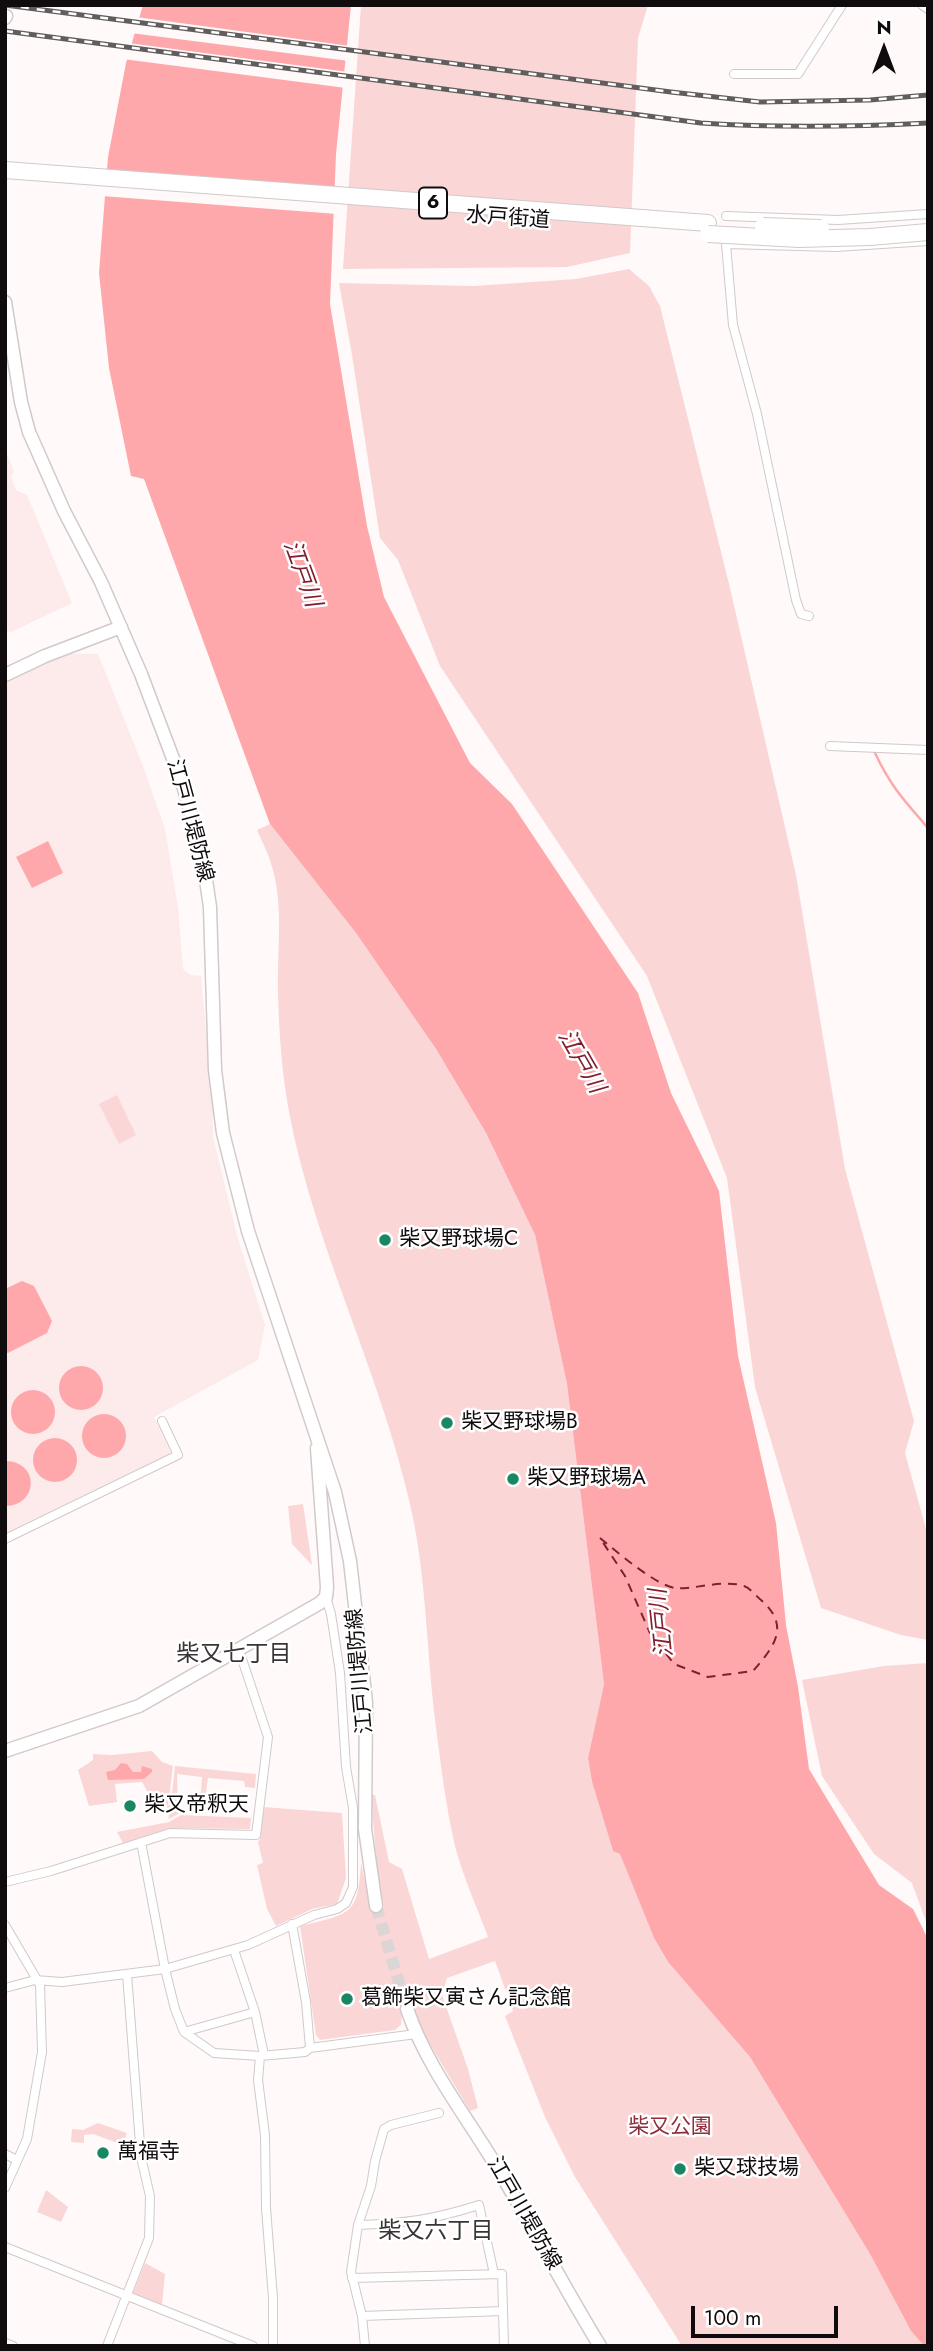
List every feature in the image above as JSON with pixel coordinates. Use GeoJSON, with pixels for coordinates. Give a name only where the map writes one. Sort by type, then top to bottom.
{"type":"FeatureCollection","features":[{"type":"Feature","properties":{"kind":"highway","name":"水戸街道"},"geometry":{"type":"LineString","coordinates":[[5,170],[26,177],[672,226],[799,239],[928,232]]}},
{"type":"Feature","properties":{"kind":"highway","name":"水戸街道"},"geometry":{"type":"LineString","coordinates":[[5,181],[26,177]]}},
{"type":"Feature","properties":{"kind":"highway","name":"水戸街道"},"geometry":{"type":"LineString","coordinates":[[708,229],[869,228],[928,222]]}},
{"type":"Feature","properties":{"kind":"main road","name":"江戸川堤防線"},"geometry":{"type":"LineString","coordinates":[[5,302],[21,402],[29,432],[121,627],[174,760],[199,841],[210,906],[215,1070],[223,1133],[248,1231],[341,1513],[356,1606],[366,1702],[365,1829],[376,1906]]}},
{"type":"Feature","properties":{"kind":"main road"},"geometry":{"type":"LineString","coordinates":[[5,675],[45,656],[121,627]]}},
{"type":"Feature","properties":{"kind":"main road","name":"江戸川堤防線"},"geometry":{"type":"LineString","coordinates":[[317,1441],[326,1597]]}},
{"type":"Feature","properties":{"kind":"main road"},"geometry":{"type":"LineString","coordinates":[[5,1751],[139,1706],[320,1603],[326,1597]]}},
{"type":"Feature","properties":{"kind":"main road","name":"江戸川堤防線"},"geometry":{"type":"LineString","coordinates":[[407,2009],[416,2034],[439,2078],[498,2168],[600,2346]]}},
{"type":"Feature","properties":{"kind":"street"},"geometry":{"type":"LineString","coordinates":[[734,74],[797,74],[842,5]]}},
{"type":"Feature","properties":{"kind":"street"},"geometry":{"type":"LineString","coordinates":[[922,5],[928,9]]}},
{"type":"Feature","properties":{"kind":"street"},"geometry":{"type":"LineString","coordinates":[[726,215],[838,220],[928,214]]}},
{"type":"Feature","properties":{"kind":"street"},"geometry":{"type":"LineString","coordinates":[[808,616],[801,614],[796,600],[757,414],[733,325],[726,244],[836,247],[928,241]]}},
{"type":"Feature","properties":{"kind":"street"},"geometry":{"type":"LineString","coordinates":[[830,746],[928,750]]}},
{"type":"Feature","properties":{"kind":"street"},"geometry":{"type":"LineString","coordinates":[[5,1539],[178,1455],[162,1421]]}},
{"type":"Feature","properties":{"kind":"street"},"geometry":{"type":"LineString","coordinates":[[5,1988],[26,1982],[62,1982],[165,1969],[234,1950],[315,1914],[337,1909],[346,1902],[353,1887],[353,1808],[346,1768],[340,1673],[326,1597]]}},
{"type":"Feature","properties":{"kind":"street"},"geometry":{"type":"LineString","coordinates":[[5,1882],[51,1871],[170,1833],[256,1835],[268,1737],[239,1650]]}},
{"type":"Feature","properties":{"kind":"street"},"geometry":{"type":"LineString","coordinates":[[141,1842],[175,2009],[184,2032],[214,2053],[262,2056],[305,2052],[310,2048],[416,2034]]}},
{"type":"Feature","properties":{"kind":"street"},"geometry":{"type":"LineString","coordinates":[[292,1924],[306,2002],[310,2048]]}},
{"type":"Feature","properties":{"kind":"street"},"geometry":{"type":"LineString","coordinates":[[5,1925],[40,1985],[42,2052],[27,2139],[5,2188]]}},
{"type":"Feature","properties":{"kind":"street"},"geometry":{"type":"LineString","coordinates":[[234,1950],[255,2012],[262,2056],[258,2080],[265,2136],[273,2346]]}},
{"type":"Feature","properties":{"kind":"street"},"geometry":{"type":"LineString","coordinates":[[107,2346],[146,2251],[150,2222],[150,2196],[141,2155],[127,1974]]}},
{"type":"Feature","properties":{"kind":"street"},"geometry":{"type":"LineString","coordinates":[[184,2032],[255,2012]]}},
{"type":"Feature","properties":{"kind":"street"},"geometry":{"type":"LineString","coordinates":[[365,2346],[362,2316],[352,2278],[358,2225],[371,2186],[374,2161],[384,2129],[439,2113]]}},
{"type":"Feature","properties":{"kind":"street"},"geometry":{"type":"LineString","coordinates":[[5,2154],[17,2160]]}},
{"type":"Feature","properties":{"kind":"street"},"geometry":{"type":"LineString","coordinates":[[358,2225],[411,2223],[439,2218],[478,2205],[494,2274]]}},
{"type":"Feature","properties":{"kind":"street"},"geometry":{"type":"LineString","coordinates":[[5,2247],[253,2346]]}},
{"type":"Feature","properties":{"kind":"street"},"geometry":{"type":"LineString","coordinates":[[352,2278],[502,2274],[504,2346]]}},
{"type":"Feature","properties":{"kind":"street"},"geometry":{"type":"LineString","coordinates":[[362,2316],[503,2311]]}},
{"type":"Feature","properties":{"kind":"street"},"geometry":{"type":"LineString","coordinates":[[5,2343],[13,2346]]}},
{"type":"Feature","properties":{"kind":"shaded area"},"geometry":{"type":"Polygon","coordinates":[[[5,448],[14,472],[11,477],[16,490],[27,495],[72,603],[11,632],[5,631],[5,448]]]}},
{"type":"Feature","properties":{"kind":"shaded area"},"geometry":{"type":"Polygon","coordinates":[[[72,654],[98,654],[165,829],[178,908],[183,969],[190,975],[201,976],[213,1108],[213,1137],[238,1239],[265,1325],[258,1360],[154,1417],[171,1453],[5,1533],[5,683],[72,654]]]}},
{"type":"Feature","properties":{"kind":"green space"},"geometry":{"type":"Polygon","coordinates":[[[361,5],[648,5],[638,38],[630,253],[567,267],[343,269],[361,5]]]}},
{"type":"Feature","properties":{"kind":"green space"},"geometry":{"type":"Polygon","coordinates":[[[629,269],[649,286],[660,306],[730,588],[796,875],[845,1169],[914,1421],[905,1453],[928,1536],[928,1640],[901,1635],[821,1608],[755,1387],[727,1178],[647,976],[440,666],[398,560],[380,538],[339,283],[474,286],[576,279],[629,269]]]}},
{"type":"Feature","properties":{"kind":"green space","name":"柴又公園"},"geometry":{"type":"Polygon","coordinates":[[[270,824],[356,933],[436,1049],[486,1133],[535,1235],[567,1384],[604,1684],[588,1758],[592,1782],[613,1851],[620,1853],[654,1938],[668,1962],[750,2057],[870,2254],[911,2331],[924,2346],[682,2346],[575,2177],[545,2117],[505,2016],[513,2011],[495,1961],[447,1978],[442,1995],[468,2069],[478,2108],[470,2111],[419,2026],[402,2011],[401,2025],[395,2030],[320,2040],[316,2035],[300,1926],[330,1919],[348,1910],[357,1894],[361,1863],[371,1910],[384,1908],[377,1869],[371,1795],[375,1795],[389,1862],[402,1869],[429,1959],[488,1937],[462,1869],[449,1817],[433,1698],[419,1556],[409,1500],[381,1404],[315,1214],[290,1117],[279,1023],[278,897],[271,862],[257,830],[270,824]]]}},
{"type":"Feature","properties":{"kind":"green space"},"geometry":{"type":"Polygon","coordinates":[[[117,1095],[136,1135],[119,1144],[99,1104],[117,1095]]]}},
{"type":"Feature","properties":{"kind":"green space"},"geometry":{"type":"Polygon","coordinates":[[[303,1504],[312,1565],[292,1544],[288,1506],[303,1504]]]}},
{"type":"Feature","properties":{"kind":"green space"},"geometry":{"type":"Polygon","coordinates":[[[928,1663],[928,1927],[912,1883],[874,1854],[822,1776],[802,1680],[884,1666],[928,1663]]]}},
{"type":"Feature","properties":{"kind":"green space"},"geometry":{"type":"Polygon","coordinates":[[[152,1751],[162,1762],[173,1766],[168,1805],[160,1804],[156,1797],[151,1798],[142,1782],[115,1784],[117,1802],[89,1806],[78,1770],[93,1760],[93,1754],[152,1751]]]}},
{"type":"Feature","properties":{"kind":"green space"},"geometry":{"type":"Polygon","coordinates":[[[175,1766],[256,1774],[255,1788],[245,1787],[244,1781],[208,1778],[205,1799],[190,1799],[191,1793],[201,1792],[202,1777],[177,1774],[178,1814],[169,1819],[167,1806],[171,1804],[175,1766]]]}},
{"type":"Feature","properties":{"kind":"green space"},"geometry":{"type":"Polygon","coordinates":[[[263,1807],[342,1813],[346,1878],[337,1904],[312,1909],[276,1926],[267,1909],[257,1865],[263,1863],[258,1842],[263,1807]]]}},
{"type":"Feature","properties":{"kind":"green space"},"geometry":{"type":"Polygon","coordinates":[[[181,1815],[251,1818],[250,1829],[169,1828],[123,1843],[117,1832],[169,1822],[181,1815]]]}},
{"type":"Feature","properties":{"kind":"green space"},"geometry":{"type":"Polygon","coordinates":[[[98,2123],[127,2133],[123,2145],[93,2134],[84,2135],[84,2143],[71,2142],[72,2129],[83,2130],[98,2123]]]}},
{"type":"Feature","properties":{"kind":"green space"},"geometry":{"type":"Polygon","coordinates":[[[46,2190],[68,2207],[61,2222],[37,2212],[46,2190]]]}},
{"type":"Feature","properties":{"kind":"green space"},"geometry":{"type":"Polygon","coordinates":[[[145,2263],[165,2274],[162,2305],[133,2293],[145,2263]]]}},
{"type":"Feature","properties":{"kind":"water","name":"江戸川"},"geometry":{"type":"Polygon","coordinates":[[[143,5],[351,5],[336,154],[330,304],[367,526],[384,597],[470,763],[512,804],[638,993],[671,1093],[719,1191],[738,1356],[776,1523],[786,1625],[809,1769],[879,1885],[913,1909],[928,1939],[928,2346],[924,2346],[911,2331],[870,2254],[750,2057],[668,1962],[654,1938],[620,1854],[613,1851],[592,1782],[588,1758],[604,1684],[567,1384],[535,1235],[486,1133],[436,1049],[356,933],[270,824],[144,479],[131,476],[109,368],[99,273],[108,157],[126,63],[143,5]]]}},
{"type":"Feature","properties":{"kind":"water"},"geometry":{"type":"Polygon","coordinates":[[[48,841],[63,873],[32,888],[16,857],[48,841]]]}},
{"type":"Feature","properties":{"kind":"water"},"geometry":{"type":"Polygon","coordinates":[[[22,1281],[34,1286],[52,1321],[47,1333],[8,1353],[5,1351],[5,1289],[22,1281]]]}},
{"type":"Feature","properties":{"kind":"water"},"geometry":{"type":"Polygon","coordinates":[[[81,1366],[90,1367],[97,1372],[102,1379],[102,1397],[97,1404],[90,1409],[81,1410],[72,1409],[65,1404],[60,1397],[59,1388],[60,1379],[65,1372],[72,1367],[81,1366]]]}},
{"type":"Feature","properties":{"kind":"water"},"geometry":{"type":"Polygon","coordinates":[[[33,1390],[42,1391],[49,1396],[54,1403],[54,1421],[49,1428],[42,1433],[33,1434],[24,1433],[17,1428],[12,1421],[11,1412],[12,1403],[17,1396],[24,1391],[33,1390]]]}},
{"type":"Feature","properties":{"kind":"water"},"geometry":{"type":"Polygon","coordinates":[[[104,1414],[113,1415],[120,1420],[125,1427],[125,1445],[120,1452],[113,1457],[104,1458],[95,1457],[88,1452],[83,1445],[82,1436],[83,1427],[88,1420],[95,1415],[104,1414]]]}},
{"type":"Feature","properties":{"kind":"water"},"geometry":{"type":"Polygon","coordinates":[[[55,1438],[64,1439],[71,1444],[76,1451],[76,1469],[71,1476],[64,1481],[55,1482],[46,1481],[39,1476],[34,1469],[33,1460],[34,1451],[39,1444],[46,1439],[55,1438]]]}},
{"type":"Feature","properties":{"kind":"water"},"geometry":{"type":"Polygon","coordinates":[[[5,1461],[25,1468],[31,1484],[24,1499],[5,1506],[5,1461]]]}},
{"type":"Feature","properties":{"kind":"water"},"geometry":{"type":"Polygon","coordinates":[[[121,1763],[127,1764],[133,1772],[141,1772],[142,1766],[152,1769],[152,1772],[144,1779],[108,1780],[106,1772],[115,1770],[121,1763]]]}},
{"type":"Feature","properties":{"kind":"pier"},"geometry":{"type":"Polygon","coordinates":[[[136,17],[350,46],[349,61],[131,33],[136,17]]]}},
{"type":"Feature","properties":{"kind":"pier"},"geometry":{"type":"Polygon","coordinates":[[[128,43],[348,72],[346,88],[123,59],[128,43]]]}},
{"type":"Feature","properties":{"kind":"pier"},"geometry":{"type":"Polygon","coordinates":[[[104,169],[338,187],[337,214],[102,196],[104,169]]]}},
{"type":"Feature","properties":{"kind":"waterway"},"geometry":{"type":"LineString","coordinates":[[875,753],[892,784],[928,828]]}},
{"type":"Feature","properties":{"kind":"ferry route"},"geometry":{"type":"LineString","coordinates":[[600,1538],[636,1567],[667,1586],[683,1588],[735,1584],[748,1588],[770,1610],[775,1619],[777,1628],[773,1645],[753,1671],[708,1677],[674,1664],[650,1633],[625,1576],[600,1538]]}},
{"type":"Feature","properties":{"kind":"tunnel"},"geometry":{"type":"LineString","coordinates":[[376,1906],[407,2009]]}},
{"type":"Feature","properties":{"kind":"railway"},"geometry":{"type":"LineString","coordinates":[[5,5],[760,102],[870,100],[928,95]]}},
{"type":"Feature","properties":{"kind":"railway"},"geometry":{"type":"LineString","coordinates":[[5,31],[701,123],[758,126],[928,123]]}},
{"type":"Feature","properties":{"kind":"place","name":"柴又野球場C"},"geometry":{"type":"Point","coordinates":[385,1240]}},
{"type":"Feature","properties":{"kind":"place","name":"柴又野球場B"},"geometry":{"type":"Point","coordinates":[447,1423]}},
{"type":"Feature","properties":{"kind":"place","name":"柴又野球場A"},"geometry":{"type":"Point","coordinates":[513,1479]}},
{"type":"Feature","properties":{"kind":"place","name":"柴又帝釈天"},"geometry":{"type":"Point","coordinates":[130,1806]}},
{"type":"Feature","properties":{"kind":"place","name":"葛飾柴又寅さん記念館"},"geometry":{"type":"Point","coordinates":[347,1999]}},
{"type":"Feature","properties":{"kind":"place","name":"萬福寺"},"geometry":{"type":"Point","coordinates":[103,2153]}},
{"type":"Feature","properties":{"kind":"place","name":"柴又球技場"},"geometry":{"type":"Point","coordinates":[680,2169]}},
{"type":"Feature","properties":{"kind":"district","name":"柴又七丁目"},"geometry":{"type":"Point","coordinates":[234,1655]}},
{"type":"Feature","properties":{"kind":"district","name":"柴又六丁目"},"geometry":{"type":"Point","coordinates":[436,2232]}}]}
